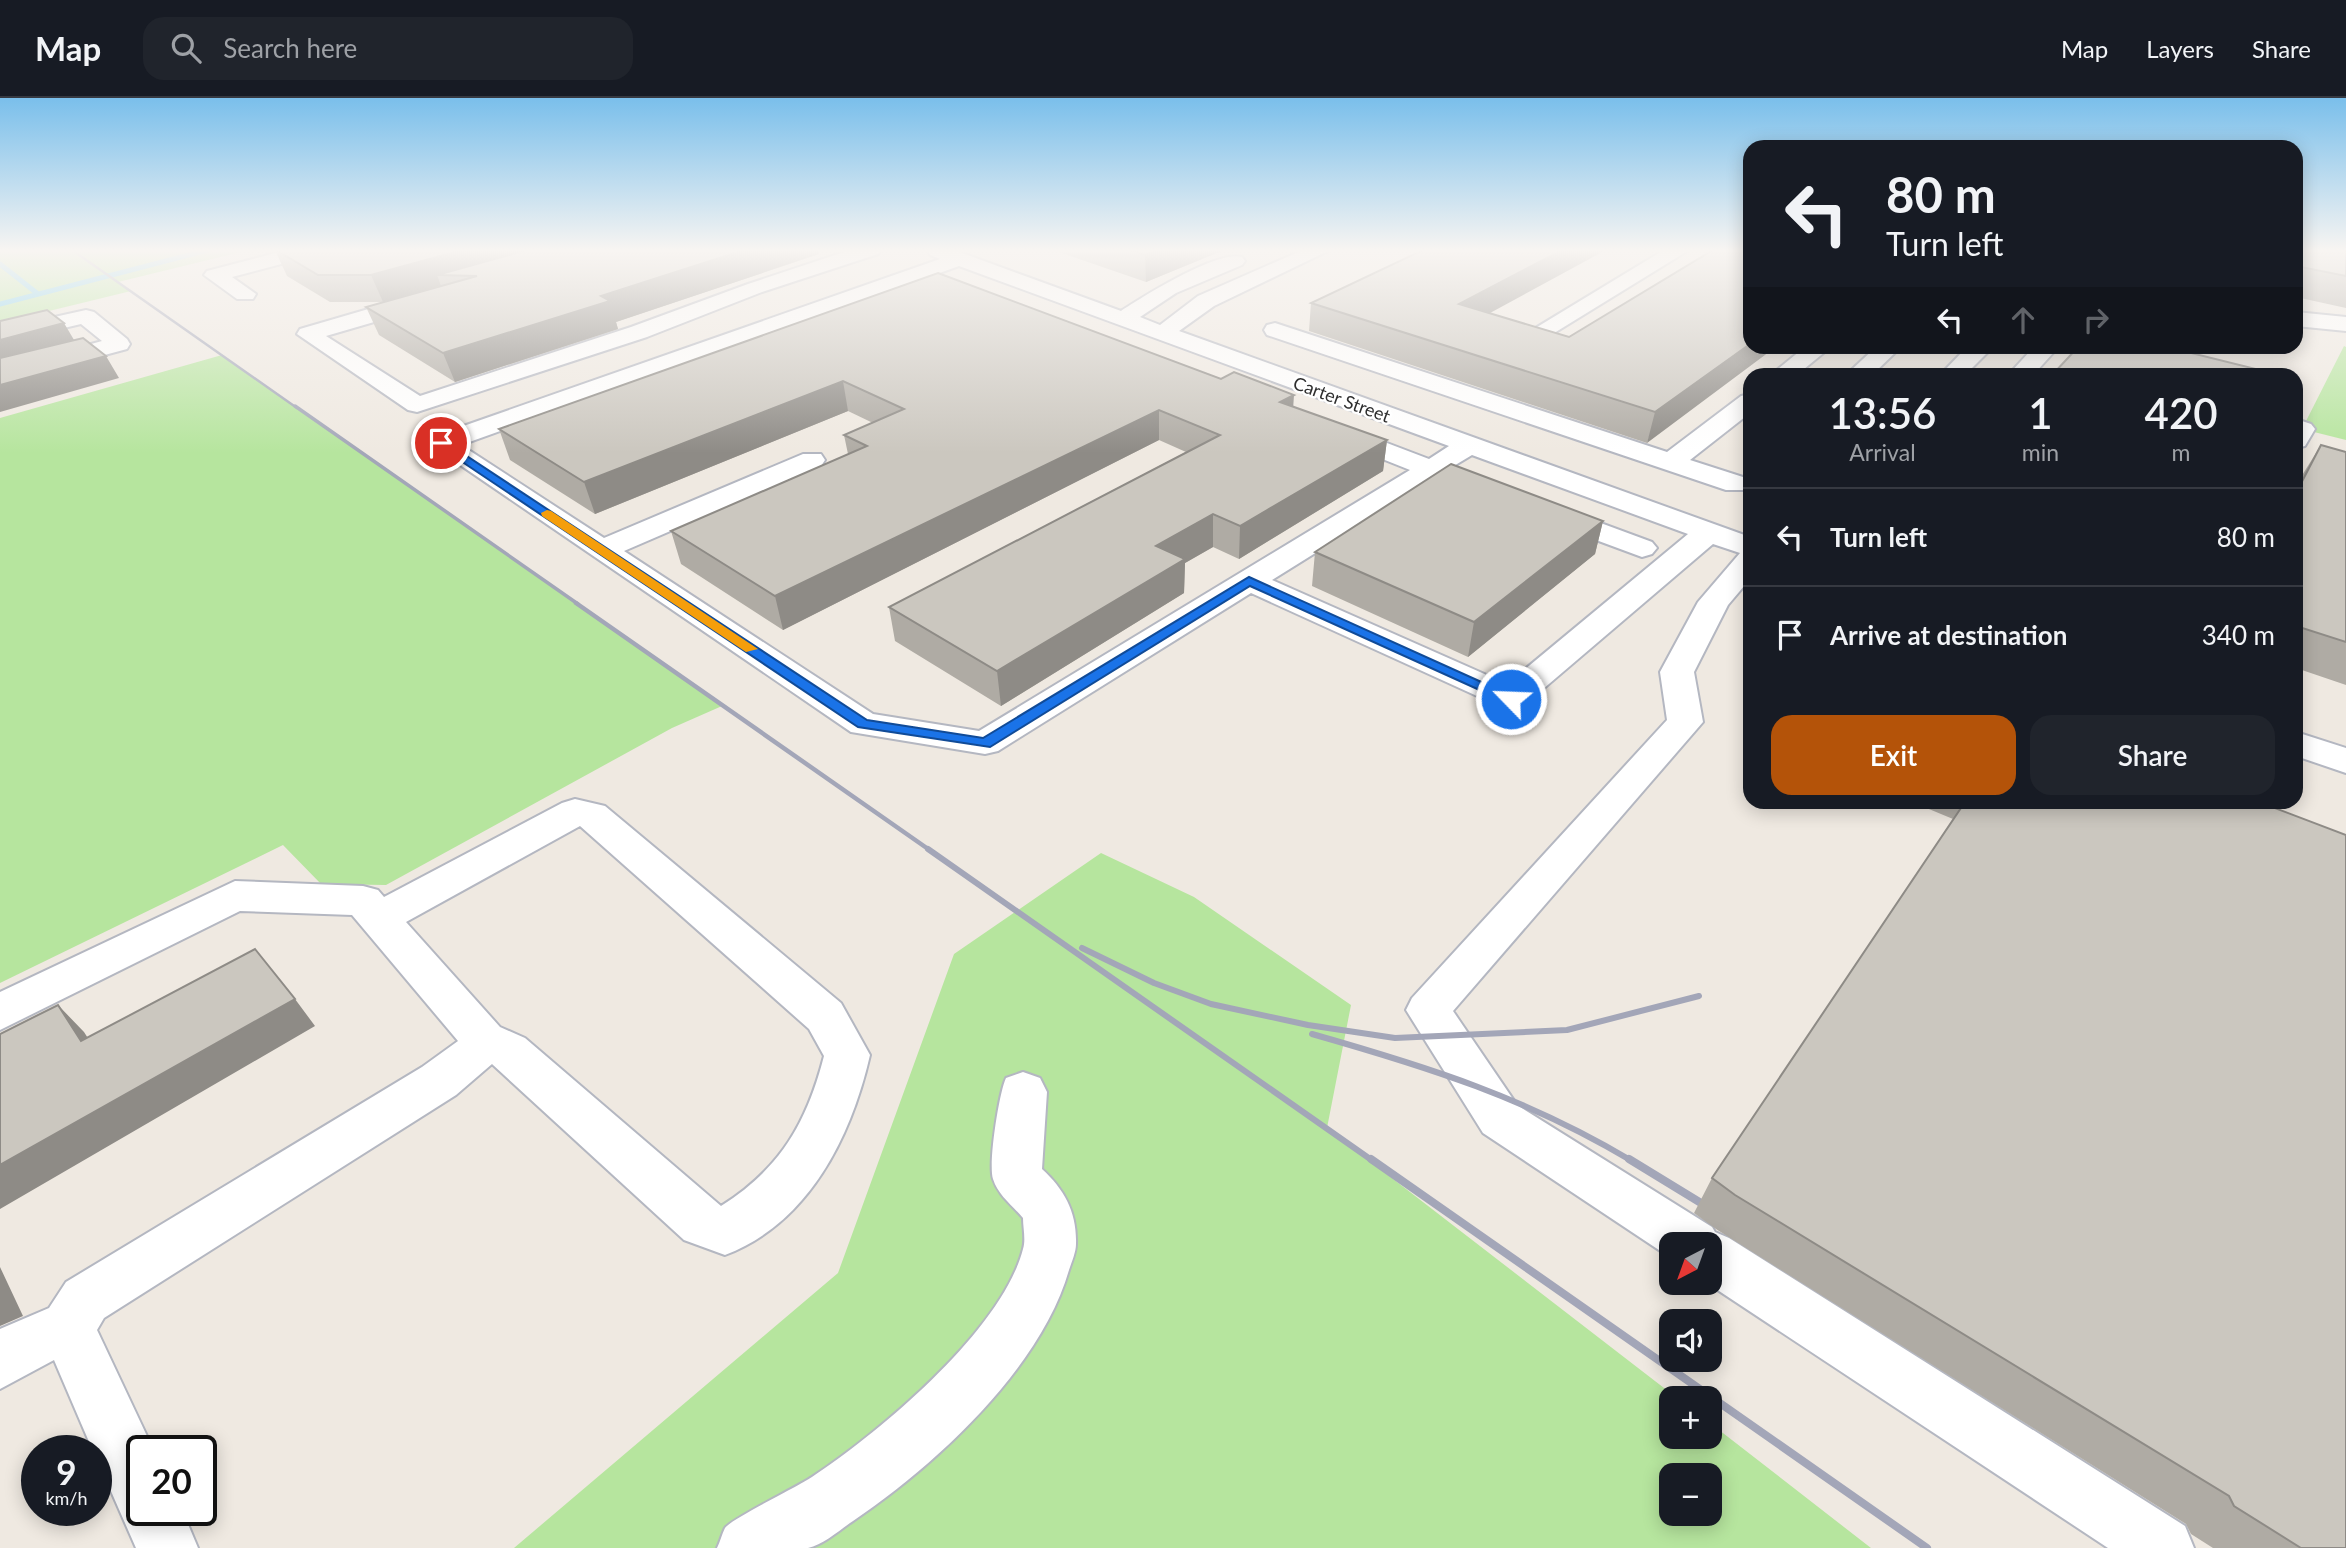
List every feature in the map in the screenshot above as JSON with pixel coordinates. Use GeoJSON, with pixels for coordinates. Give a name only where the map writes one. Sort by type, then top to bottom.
{"type":"FeatureCollection","features":[{"type":"Feature","properties":{"kind":"street"},"geometry":{"type":"LineString","coordinates":[[0,336],[76,318]]}},
{"type":"Feature","properties":{"kind":"street"},"geometry":{"type":"LineString","coordinates":[[0,376],[119,344],[87,318]]}},
{"type":"Feature","properties":{"kind":"street"},"geometry":{"type":"LineString","coordinates":[[365,318],[308,334],[417,405],[677,318]]}},
{"type":"Feature","properties":{"kind":"street"},"geometry":{"type":"LineString","coordinates":[[794,318],[441,443],[863,724],[985,743],[1470,445]]}},
{"type":"Feature","properties":{"kind":"street","name":"Carter Street"},"geometry":{"type":"LineString","coordinates":[[1120,318],[1743,544]]}},
{"type":"Feature","properties":{"kind":"street"},"geometry":{"type":"LineString","coordinates":[[1147,353],[1189,318]]}},
{"type":"Feature","properties":{"kind":"street"},"geometry":{"type":"LineString","coordinates":[[1222,355],[1299,318]]}},
{"type":"Feature","properties":{"kind":"street"},"geometry":{"type":"LineString","coordinates":[[1525,341],[1564,318]]}},
{"type":"Feature","properties":{"kind":"street"},"geometry":{"type":"LineString","coordinates":[[2303,320],[2346,324]]}},
{"type":"Feature","properties":{"kind":"street"},"geometry":{"type":"LineString","coordinates":[[1249,581],[1511,699],[1699,528],[1743,477],[1671,462],[1275,330]]}},
{"type":"Feature","properties":{"kind":"street"},"geometry":{"type":"LineString","coordinates":[[1792,368],[1810,354]]}},
{"type":"Feature","properties":{"kind":"street"},"geometry":{"type":"LineString","coordinates":[[1866,368],[1882,354]]}},
{"type":"Feature","properties":{"kind":"street"},"geometry":{"type":"LineString","coordinates":[[1961,368],[1974,354]]}},
{"type":"Feature","properties":{"kind":"street"},"geometry":{"type":"LineString","coordinates":[[2027,368],[2041,354]]}},
{"type":"Feature","properties":{"kind":"street"},"geometry":{"type":"LineString","coordinates":[[1671,462],[1743,406]]}},
{"type":"Feature","properties":{"kind":"street"},"geometry":{"type":"LineString","coordinates":[[1315,424],[1481,487]]}},
{"type":"Feature","properties":{"kind":"street"},"geometry":{"type":"LineString","coordinates":[[602,550],[812,460]]}},
{"type":"Feature","properties":{"kind":"street"},"geometry":{"type":"LineString","coordinates":[[1531,506],[1642,548]]}},
{"type":"Feature","properties":{"kind":"street"},"geometry":{"type":"LineString","coordinates":[[1674,1232],[1500,1119],[1428,1010],[1685,722],[1677,672],[1714,602],[1743,568]]}},
{"type":"Feature","properties":{"kind":"street"},"geometry":{"type":"LineString","coordinates":[[2303,746],[2346,761]]}},
{"type":"Feature","properties":{"kind":"street"},"geometry":{"type":"LineString","coordinates":[[0,1012],[235,896],[363,901],[378,919],[484,1040],[509,1051],[702,1223],[725,1231],[748,1219],[795,1174],[830,1115],[847,1055],[825,1016],[591,815],[575,812],[378,919]]}},
{"type":"Feature","properties":{"kind":"street"},"geometry":{"type":"LineString","coordinates":[[0,1361],[29,1343],[68,1328],[85,1300],[439,1082],[474,1054],[484,1040]]}},
{"type":"Feature","properties":{"kind":"street"},"geometry":{"type":"LineString","coordinates":[[748,1548],[780,1531],[870,1472],[933,1418],[997,1348],[1031,1301],[1051,1252],[1048,1212],[1017,1177],[1023,1092]]}},
{"type":"Feature","properties":{"kind":"street"},"geometry":{"type":"LineString","coordinates":[[1722,1263],[2163,1548]]}},
{"type":"Feature","properties":{"kind":"street"},"geometry":{"type":"LineString","coordinates":[[68,1328],[126,1457]]}},
{"type":"Feature","properties":{"kind":"street"},"geometry":{"type":"LineString","coordinates":[[157,1526],[167,1548]]}},
{"type":"Feature","properties":{"kind":"green space"},"geometry":{"type":"Polygon","coordinates":[[[0,318],[22,318],[0,323],[0,318]]]}},
{"type":"Feature","properties":{"kind":"green space"},"geometry":{"type":"Polygon","coordinates":[[[2344,346],[2346,347],[2346,440],[2303,429],[2344,346]]]}},
{"type":"Feature","properties":{"kind":"green space"},"geometry":{"type":"Polygon","coordinates":[[[222,355],[722,706],[672,728],[386,885],[321,884],[283,845],[0,983],[0,418],[222,355]]]}},
{"type":"Feature","properties":{"kind":"green space"},"geometry":{"type":"Polygon","coordinates":[[[1101,853],[1194,897],[1351,1005],[1327,1128],[1661,1386],[1659,1386],[1659,1449],[1722,1449],[1722,1432],[1871,1548],[514,1548],[838,1273],[954,954],[1101,853]]]}},
{"type":"Feature","properties":{"kind":"building"},"geometry":{"type":"Polygon","coordinates":[[[14,318],[57,318],[64,323],[0,340],[0,321],[14,318]]]}},
{"type":"Feature","properties":{"kind":"building"},"geometry":{"type":"Polygon","coordinates":[[[384,318],[556,318],[443,353],[384,318]]]}},
{"type":"Feature","properties":{"kind":"building"},"geometry":{"type":"Polygon","coordinates":[[[812,318],[1057,318],[1221,379],[1234,372],[1294,395],[1280,402],[1387,440],[1240,526],[1213,514],[1156,546],[1185,559],[997,671],[889,607],[1220,435],[1159,410],[775,596],[671,531],[867,446],[844,435],[904,409],[843,381],[584,482],[499,429],[812,318]]]}},
{"type":"Feature","properties":{"kind":"building"},"geometry":{"type":"Polygon","coordinates":[[[1357,318],[1505,318],[1569,337],[1601,318],[1743,318],[1743,349],[1655,412],[1357,318]]]}},
{"type":"Feature","properties":{"kind":"building"},"geometry":{"type":"Polygon","coordinates":[[[83,338],[106,356],[0,385],[0,358],[83,338]]]}},
{"type":"Feature","properties":{"kind":"building"},"geometry":{"type":"Polygon","coordinates":[[[2072,354],[2195,354],[2252,368],[2059,368],[2072,354]]]}},
{"type":"Feature","properties":{"kind":"building"},"geometry":{"type":"Polygon","coordinates":[[[2321,445],[2346,452],[2346,642],[2303,628],[2303,480],[2321,445]]]}},
{"type":"Feature","properties":{"kind":"building"},"geometry":{"type":"Polygon","coordinates":[[[1451,464],[1603,521],[1474,622],[1315,552],[1451,464]]]}},
{"type":"Feature","properties":{"kind":"building"},"geometry":{"type":"Polygon","coordinates":[[[1960,809],[2277,809],[2346,835],[2346,1548],[2301,1548],[2234,1506],[2229,1496],[1735,1195],[1712,1178],[1960,809]]]}},
{"type":"Feature","properties":{"kind":"building"},"geometry":{"type":"Polygon","coordinates":[[[255,949],[295,999],[0,1165],[0,1034],[58,1005],[81,1041],[255,949]]]}},
{"type":"Feature","properties":{"kind":"railway"},"geometry":{"type":"LineString","coordinates":[[168,318],[297,408]]}},
{"type":"Feature","properties":{"kind":"railway"},"geometry":{"type":"LineString","coordinates":[[295,406],[578,604]]}},
{"type":"Feature","properties":{"kind":"railway"},"geometry":{"type":"LineString","coordinates":[[576,603],[931,851]]}},
{"type":"Feature","properties":{"kind":"railway"},"geometry":{"type":"LineString","coordinates":[[928,849],[1373,1161]]}},
{"type":"Feature","properties":{"kind":"railway"},"geometry":{"type":"LineString","coordinates":[[1082,948],[1154,983],[1211,1004],[1308,1025],[1395,1038],[1567,1030],[1699,996]]}},
{"type":"Feature","properties":{"kind":"railway"},"geometry":{"type":"LineString","coordinates":[[1312,1034],[1476,1086],[1554,1119],[1632,1161]]}},
{"type":"Feature","properties":{"kind":"railway"},"geometry":{"type":"LineString","coordinates":[[1371,1159],[1927,1548]]}},
{"type":"Feature","properties":{"kind":"railway"},"geometry":{"type":"LineString","coordinates":[[1629,1159],[1701,1203]]}},
{"type":"Feature","properties":{"kind":"slow traffic"},"geometry":{"type":"LineString","coordinates":[[547,513],[751,649]]}},
{"type":"Feature","properties":{"kind":"route"},"geometry":{"type":"LineString","coordinates":[[441,443],[863,724],[985,743],[1249,581],[1511,699]]}}]}
